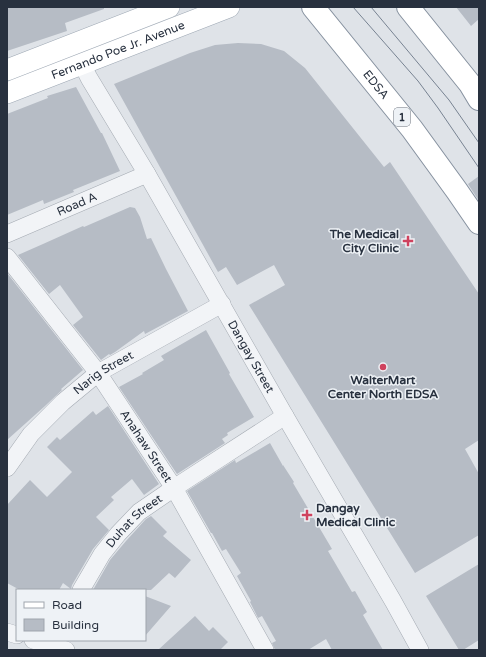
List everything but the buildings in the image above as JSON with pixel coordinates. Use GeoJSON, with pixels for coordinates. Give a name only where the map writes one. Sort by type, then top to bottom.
{"type":"FeatureCollection","features":[{"type":"Feature","properties":{"kind":"highway"},"geometry":{"type":"LineString","coordinates":[[408,7],[470,84],[479,99]]}},
{"type":"Feature","properties":{"kind":"highway","name":"EDSA"},"geometry":{"type":"LineString","coordinates":[[315,10],[412,129],[479,223]]}},
{"type":"Feature","properties":{"kind":"main road","name":"Fernando Poe Jr. Avenue"},"geometry":{"type":"LineString","coordinates":[[7,70],[169,7]]}},
{"type":"Feature","properties":{"kind":"main road","name":"Fernando Poe Jr. Avenue"},"geometry":{"type":"LineString","coordinates":[[7,93],[228,7]]}},
{"type":"Feature","properties":{"kind":"street","name":"Dangay Street"},"geometry":{"type":"LineString","coordinates":[[82,64],[394,601],[420,650]]}},
{"type":"Feature","properties":{"kind":"street","name":"Road A"},"geometry":{"type":"LineString","coordinates":[[7,234],[147,174]]}},
{"type":"Feature","properties":{"kind":"street","name":"Anahaw Street"},"geometry":{"type":"LineString","coordinates":[[7,256],[98,373],[174,488],[265,650]]}},
{"type":"Feature","properties":{"kind":"street","name":"Narig Street"},"geometry":{"type":"LineString","coordinates":[[7,468],[31,434],[63,402],[98,373],[222,304]]}},
{"type":"Feature","properties":{"kind":"street","name":"Duhat Street"},"geometry":{"type":"LineString","coordinates":[[82,589],[102,554],[118,534],[139,512],[286,416]]}},
{"type":"Feature","properties":{"kind":"street"},"geometry":{"type":"LineString","coordinates":[[38,641],[60,646]]}},
{"type":"Feature","properties":{"kind":"tram line"},"geometry":{"type":"LineString","coordinates":[[353,7],[418,81],[479,168]]}},
{"type":"Feature","properties":{"kind":"tram line"},"geometry":{"type":"LineString","coordinates":[[371,7],[449,100],[479,143]]}},
{"type":"Feature","properties":{"kind":"place","name":"The Medical City Clinic"},"geometry":{"type":"Point","coordinates":[408,241]}},
{"type":"Feature","properties":{"kind":"place","name":"WalterMart Center North EDSA"},"geometry":{"type":"Point","coordinates":[383,367]}},
{"type":"Feature","properties":{"kind":"place","name":"Dangay Medical Clinic"},"geometry":{"type":"Point","coordinates":[307,515]}}]}
